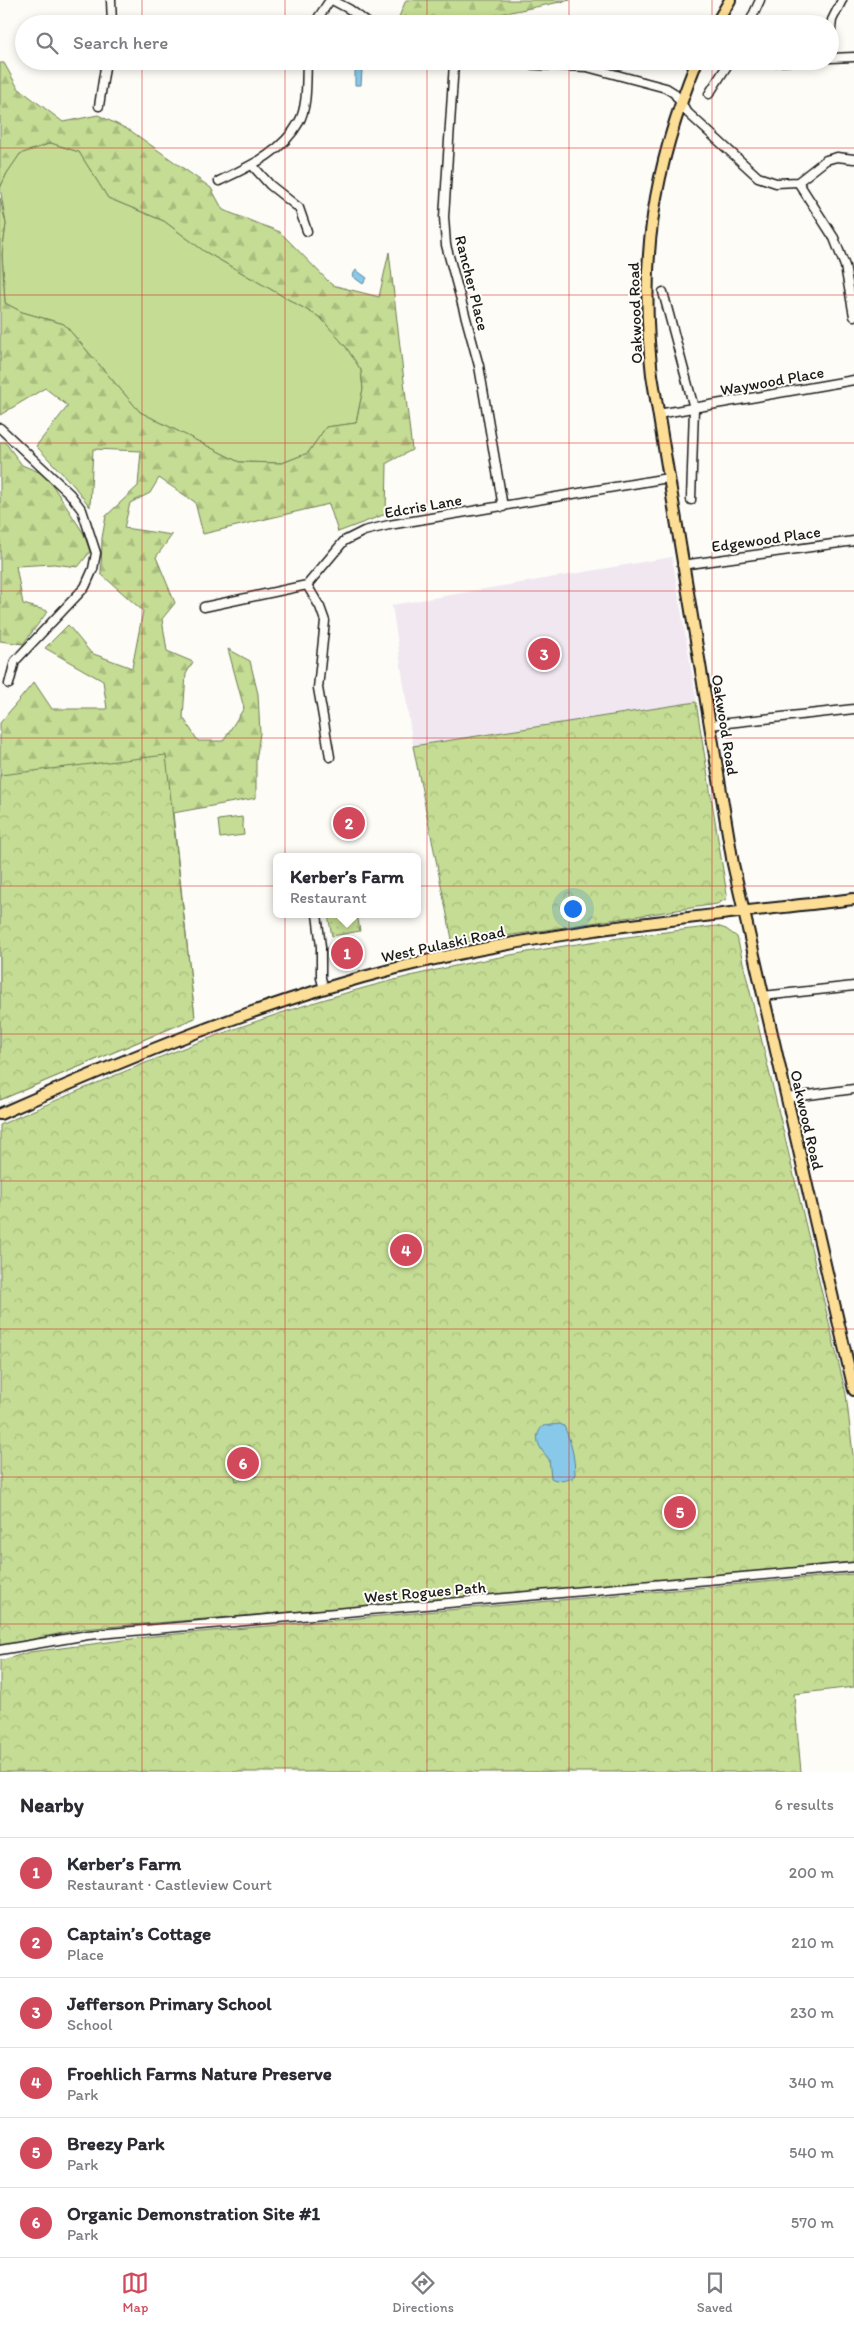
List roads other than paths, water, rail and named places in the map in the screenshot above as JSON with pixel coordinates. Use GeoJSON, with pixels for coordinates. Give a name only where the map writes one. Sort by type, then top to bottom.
{"type":"FeatureCollection","features":[{"type":"Feature","properties":{"kind":"main road"},"geometry":{"type":"LineString","coordinates":[[721,15],[730,0]]}},
{"type":"Feature","properties":{"kind":"main road","name":"Oakwood Road"},"geometry":{"type":"LineString","coordinates":[[693,70],[681,101],[661,166],[649,241],[646,292],[647,335],[682,565],[743,912],[854,1390]]}},
{"type":"Feature","properties":{"kind":"main road","name":"West Pulaski Road"},"geometry":{"type":"LineString","coordinates":[[0,1114],[168,1042],[324,989],[435,959],[550,937],[854,899]]}},
{"type":"Feature","properties":{"kind":"street"},"geometry":{"type":"LineString","coordinates":[[111,0],[112,15]]}},
{"type":"Feature","properties":{"kind":"street"},"geometry":{"type":"LineString","coordinates":[[320,15],[331,0],[357,15]]}},
{"type":"Feature","properties":{"kind":"street"},"geometry":{"type":"LineString","coordinates":[[752,15],[760,0]]}},
{"type":"Feature","properties":{"kind":"street"},"geometry":{"type":"LineString","coordinates":[[834,15],[842,0]]}},
{"type":"Feature","properties":{"kind":"street"},"geometry":{"type":"LineString","coordinates":[[839,58],[854,57]]}},
{"type":"Feature","properties":{"kind":"street"},"geometry":{"type":"LineString","coordinates":[[98,106],[104,70]]}},
{"type":"Feature","properties":{"kind":"street"},"geometry":{"type":"LineString","coordinates":[[219,181],[252,165],[282,145],[300,121],[306,91],[307,70]]}},
{"type":"Feature","properties":{"kind":"street","name":"Rancher Place"},"geometry":{"type":"LineString","coordinates":[[451,70],[444,218],[446,245],[479,366],[503,507]]}},
{"type":"Feature","properties":{"kind":"street"},"geometry":{"type":"LineString","coordinates":[[598,70],[666,88],[681,101],[688,113],[758,177],[776,183],[798,182],[826,160],[837,157],[854,159]]}},
{"type":"Feature","properties":{"kind":"street"},"geometry":{"type":"LineString","coordinates":[[709,94],[724,70]]}},
{"type":"Feature","properties":{"kind":"street"},"geometry":{"type":"LineString","coordinates":[[252,165],[270,185],[299,208],[307,231]]}},
{"type":"Feature","properties":{"kind":"street"},"geometry":{"type":"LineString","coordinates":[[798,182],[834,238],[845,266],[854,316]]}},
{"type":"Feature","properties":{"kind":"street","name":"Oakwood Road"},"geometry":{"type":"LineString","coordinates":[[664,292],[694,408],[691,500]]}},
{"type":"Feature","properties":{"kind":"street","name":"Waywood Place"},"geometry":{"type":"LineString","coordinates":[[658,414],[854,380]]}},
{"type":"Feature","properties":{"kind":"street"},"geometry":{"type":"LineString","coordinates":[[0,428],[70,494],[82,510],[96,553],[93,569],[85,587],[15,661],[9,684]]}},
{"type":"Feature","properties":{"kind":"street","name":"Edcris Lane"},"geometry":{"type":"LineString","coordinates":[[307,585],[344,541],[364,531],[389,525],[668,478]]}},
{"type":"Feature","properties":{"kind":"street","name":"Edgewood Place"},"geometry":{"type":"LineString","coordinates":[[682,565],[854,540]]}},
{"type":"Feature","properties":{"kind":"street"},"geometry":{"type":"LineString","coordinates":[[204,607],[307,585],[320,607],[325,621],[318,688],[330,757]]}},
{"type":"Feature","properties":{"kind":"street"},"geometry":{"type":"LineString","coordinates":[[710,725],[854,708]]}},
{"type":"Feature","properties":{"kind":"street"},"geometry":{"type":"LineString","coordinates":[[317,918],[321,947],[321,978],[324,989]]}},
{"type":"Feature","properties":{"kind":"street"},"geometry":{"type":"LineString","coordinates":[[763,996],[854,986]]}},
{"type":"Feature","properties":{"kind":"street"},"geometry":{"type":"LineString","coordinates":[[786,1098],[854,1089]]}},
{"type":"Feature","properties":{"kind":"street","name":"West Rogues Path"},"geometry":{"type":"LineString","coordinates":[[0,1650],[88,1635],[854,1567]]}},
{"type":"Feature","properties":{"kind":"water"},"geometry":{"type":"Polygon","coordinates":[[[355,70],[362,71],[361,85],[355,85],[355,70]]]}},
{"type":"Feature","properties":{"kind":"water"},"geometry":{"type":"Polygon","coordinates":[[[356,270],[367,278],[363,284],[352,276],[356,270]]]}},
{"type":"Feature","properties":{"kind":"water"},"geometry":{"type":"Polygon","coordinates":[[[560,1424],[564,1426],[569,1438],[575,1469],[575,1475],[563,1481],[551,1478],[549,1459],[538,1444],[539,1430],[543,1426],[560,1424]]]}},
{"type":"Feature","properties":{"kind":"place","name":"Jefferson Primary School"},"geometry":{"type":"Point","coordinates":[544,654]}},
{"type":"Feature","properties":{"kind":"place","name":"Captain’s Cottage"},"geometry":{"type":"Point","coordinates":[349,823]}},
{"type":"Feature","properties":{"kind":"place","name":"Kerber’s Farm"},"geometry":{"type":"Point","coordinates":[347,953]}},
{"type":"Feature","properties":{"kind":"place","name":"Froehlich Farms Nature Preserve"},"geometry":{"type":"Point","coordinates":[406,1250]}},
{"type":"Feature","properties":{"kind":"place","name":"Organic Demonstration Site #1"},"geometry":{"type":"Point","coordinates":[243,1463]}},
{"type":"Feature","properties":{"kind":"place","name":"Breezy Park"},"geometry":{"type":"Point","coordinates":[680,1512]}}]}
